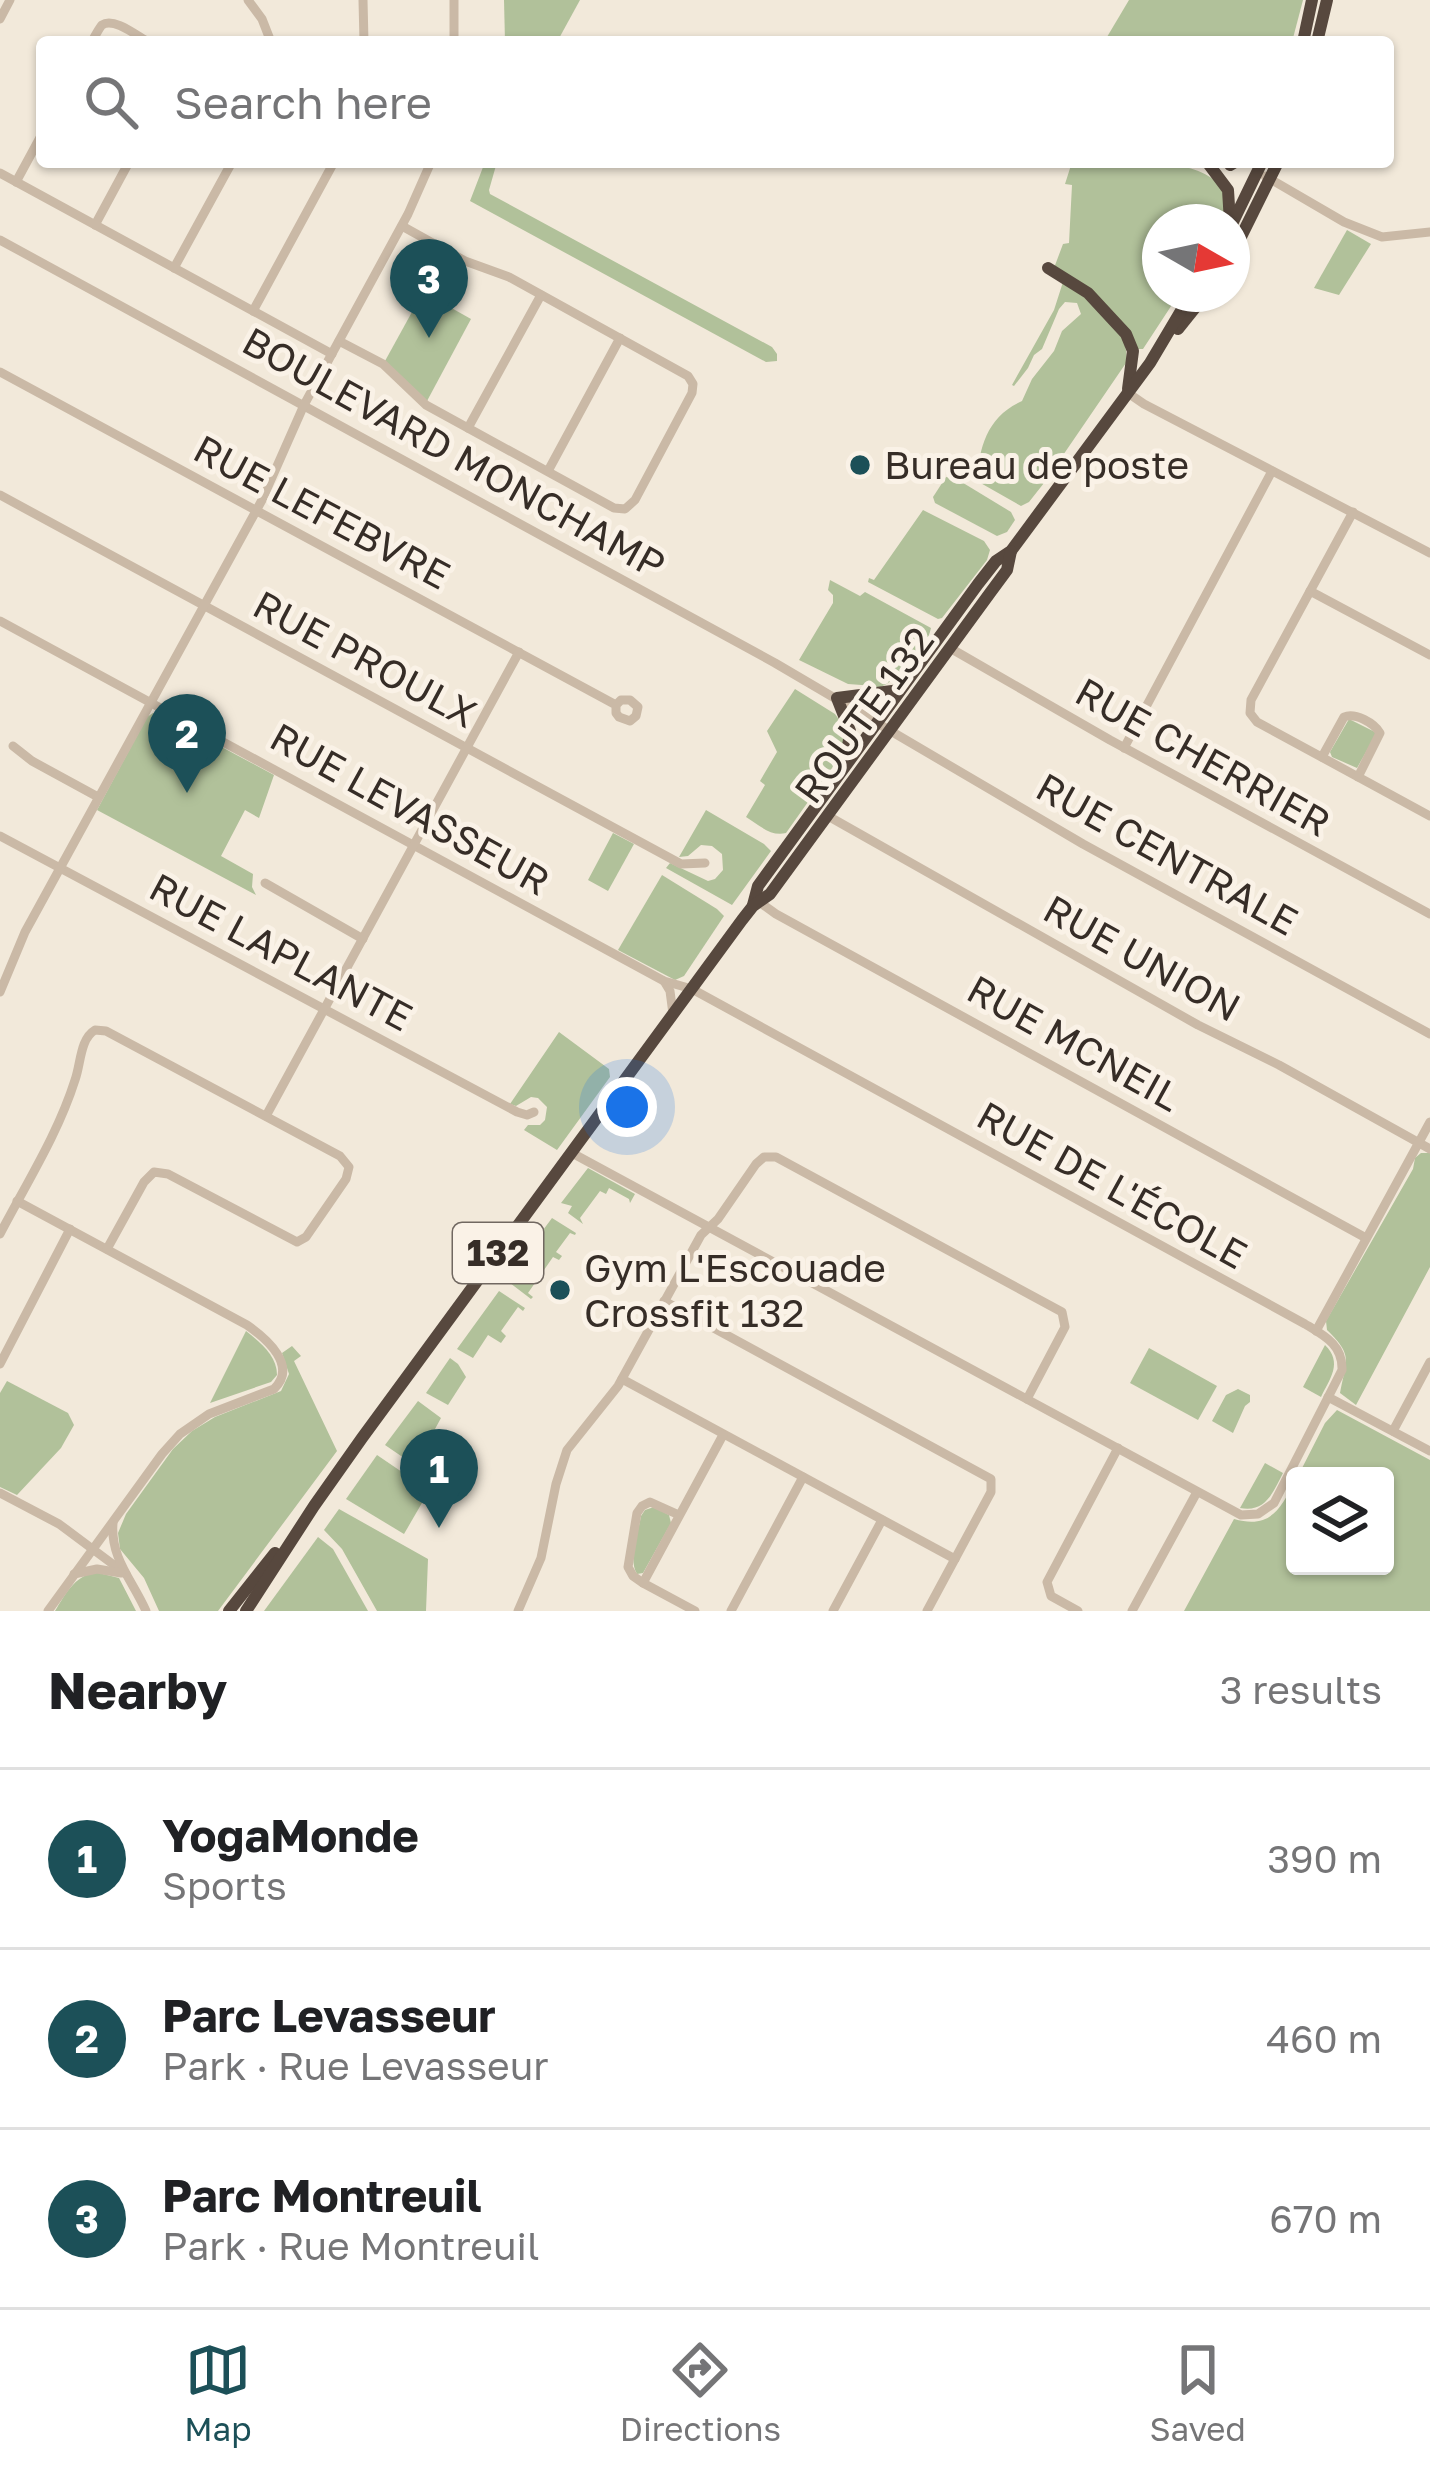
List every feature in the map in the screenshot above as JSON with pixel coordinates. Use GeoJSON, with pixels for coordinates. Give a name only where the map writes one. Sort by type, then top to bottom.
{"type":"FeatureCollection","features":[{"type":"Feature","properties":{"kind":"highway"},"geometry":{"type":"LineString","coordinates":[[1304,36],[1312,0]]}},
{"type":"Feature","properties":{"kind":"highway"},"geometry":{"type":"LineString","coordinates":[[1318,36],[1327,0]]}},
{"type":"Feature","properties":{"kind":"highway"},"geometry":{"type":"LineString","coordinates":[[1212,168],[1228,190],[1229,204]]}},
{"type":"Feature","properties":{"kind":"highway"},"geometry":{"type":"LineString","coordinates":[[1243,204],[1263,171]]}},
{"type":"Feature","properties":{"kind":"highway"},"geometry":{"type":"LineString","coordinates":[[1250,206],[1263,171]]}},
{"type":"Feature","properties":{"kind":"highway"},"geometry":{"type":"LineString","coordinates":[[1048,268],[1088,292],[1129,338],[1128,393]]}},
{"type":"Feature","properties":{"kind":"highway","name":"ROUTE 132"},"geometry":{"type":"LineString","coordinates":[[755,902],[770,894],[828,816],[884,727],[900,690],[995,561],[1011,551],[1150,363],[1180,312]]}},
{"type":"Feature","properties":{"kind":"highway","name":"132"},"geometry":{"type":"LineString","coordinates":[[1150,363],[1191,312]]}},
{"type":"Feature","properties":{"kind":"highway","name":"ROUTE 132"},"geometry":{"type":"LineString","coordinates":[[229,1611],[314,1506],[692,989],[755,902],[758,886],[846,765],[950,648],[1006,570],[1011,551]]}},
{"type":"Feature","properties":{"kind":"highway"},"geometry":{"type":"LineString","coordinates":[[846,765],[850,731],[837,698],[900,690]]}},
{"type":"Feature","properties":{"kind":"highway","name":"ROUTE 132"},"geometry":{"type":"LineString","coordinates":[[246,1611],[314,1506]]}},
{"type":"Feature","properties":{"kind":"street"},"geometry":{"type":"LineString","coordinates":[[0,19],[10,0]]}},
{"type":"Feature","properties":{"kind":"street"},"geometry":{"type":"LineString","coordinates":[[248,0],[269,36]]}},
{"type":"Feature","properties":{"kind":"street"},"geometry":{"type":"LineString","coordinates":[[363,0],[364,36]]}},
{"type":"Feature","properties":{"kind":"street"},"geometry":{"type":"LineString","coordinates":[[454,0],[454,36]]}},
{"type":"Feature","properties":{"kind":"street"},"geometry":{"type":"LineString","coordinates":[[95,36],[107,23],[137,36]]}},
{"type":"Feature","properties":{"kind":"street"},"geometry":{"type":"LineString","coordinates":[[16,182],[36,145]]}},
{"type":"Feature","properties":{"kind":"street"},"geometry":{"type":"LineString","coordinates":[[95,225],[126,168]]}},
{"type":"Feature","properties":{"kind":"street"},"geometry":{"type":"LineString","coordinates":[[174,268],[229,168]]}},
{"type":"Feature","properties":{"kind":"street"},"geometry":{"type":"LineString","coordinates":[[253,311],[331,168]]}},
{"type":"Feature","properties":{"kind":"street"},"geometry":{"type":"LineString","coordinates":[[0,992],[17,947],[256,511],[304,405],[402,226],[428,168]]}},
{"type":"Feature","properties":{"kind":"street"},"geometry":{"type":"LineString","coordinates":[[1263,171],[1344,222],[1382,237],[1430,232]]}},
{"type":"Feature","properties":{"kind":"street"},"geometry":{"type":"LineString","coordinates":[[0,173],[332,353]]}},
{"type":"Feature","properties":{"kind":"street"},"geometry":{"type":"LineString","coordinates":[[339,340],[385,366],[421,402],[617,509],[635,500],[694,388],[691,380],[497,271],[459,258],[402,226]]}},
{"type":"Feature","properties":{"kind":"street","name":"BOULEVARD MONCHAMP"},"geometry":{"type":"LineString","coordinates":[[0,240],[884,727]]}},
{"type":"Feature","properties":{"kind":"street"},"geometry":{"type":"LineString","coordinates":[[468,428],[541,295]]}},
{"type":"Feature","properties":{"kind":"street"},"geometry":{"type":"LineString","coordinates":[[548,471],[620,338]]}},
{"type":"Feature","properties":{"kind":"street","name":"RUE LEFEBVRE"},"geometry":{"type":"LineString","coordinates":[[0,372],[616,705]]}},
{"type":"Feature","properties":{"kind":"street"},"geometry":{"type":"LineString","coordinates":[[1128,393],[1430,553]]}},
{"type":"Feature","properties":{"kind":"street"},"geometry":{"type":"LineString","coordinates":[[1124,748],[1272,471]]}},
{"type":"Feature","properties":{"kind":"street","name":"RUE PROULX"},"geometry":{"type":"LineString","coordinates":[[0,495],[681,864],[705,863]]}},
{"type":"Feature","properties":{"kind":"street"},"geometry":{"type":"LineString","coordinates":[[1353,512],[1251,700],[1250,713],[1254,721],[1430,817]]}},
{"type":"Feature","properties":{"kind":"street"},"geometry":{"type":"LineString","coordinates":[[1310,591],[1430,655]]}},
{"type":"Feature","properties":{"kind":"street","name":"RUE LEVASSEUR"},"geometry":{"type":"LineString","coordinates":[[0,621],[664,981],[692,989]]}},
{"type":"Feature","properties":{"kind":"street","name":"RUE CHERRIER"},"geometry":{"type":"LineString","coordinates":[[950,648],[1430,914]]}},
{"type":"Feature","properties":{"kind":"street"},"geometry":{"type":"LineString","coordinates":[[266,1116],[519,652]]}},
{"type":"Feature","properties":{"kind":"street"},"geometry":{"type":"LineString","coordinates":[[1322,757],[1344,717],[1352,714],[1377,728],[1380,736],[1358,777]]}},
{"type":"Feature","properties":{"kind":"street","name":"RUE CENTRALE"},"geometry":{"type":"LineString","coordinates":[[884,727],[1083,844],[1430,1034]]}},
{"type":"Feature","properties":{"kind":"street"},"geometry":{"type":"LineString","coordinates":[[14,746],[98,797]]}},
{"type":"Feature","properties":{"kind":"street","name":"RUE UNION"},"geometry":{"type":"LineString","coordinates":[[828,816],[1430,1149]]}},
{"type":"Feature","properties":{"kind":"street","name":"RUE LAPLANTE"},"geometry":{"type":"LineString","coordinates":[[0,836],[517,1112],[534,1112]]}},
{"type":"Feature","properties":{"kind":"street"},"geometry":{"type":"LineString","coordinates":[[265,883],[363,939]]}},
{"type":"Feature","properties":{"kind":"street","name":"RUE MCNEIL"},"geometry":{"type":"LineString","coordinates":[[755,902],[1366,1238]]}},
{"type":"Feature","properties":{"kind":"street"},"geometry":{"type":"LineString","coordinates":[[664,981],[673,1015]]}},
{"type":"Feature","properties":{"kind":"street","name":"RUE DE L'ÉCOLE"},"geometry":{"type":"LineString","coordinates":[[692,989],[1316,1331]]}},
{"type":"Feature","properties":{"kind":"street"},"geometry":{"type":"LineString","coordinates":[[0,1234],[65,1107],[85,1039],[92,1031],[106,1031],[340,1156],[349,1166],[346,1180],[299,1242],[163,1172],[154,1172],[107,1250]]}},
{"type":"Feature","properties":{"kind":"street"},"geometry":{"type":"LineString","coordinates":[[572,1153],[1241,1514],[1262,1512],[1274,1503],[1340,1374],[1342,1359],[1336,1346],[1316,1331],[1430,1122]]}},
{"type":"Feature","properties":{"kind":"street"},"geometry":{"type":"LineString","coordinates":[[519,1611],[542,1558],[567,1450],[622,1379],[698,1238],[718,1219],[760,1159],[772,1156],[1062,1312],[1065,1328],[1027,1399]]}},
{"type":"Feature","properties":{"kind":"street"},"geometry":{"type":"LineString","coordinates":[[17,1202],[252,1328],[275,1352],[284,1373],[274,1388],[188,1427],[162,1454],[48,1611]]}},
{"type":"Feature","properties":{"kind":"street"},"geometry":{"type":"LineString","coordinates":[[0,1364],[70,1229]]}},
{"type":"Feature","properties":{"kind":"street"},"geometry":{"type":"LineString","coordinates":[[664,1301],[993,1482],[927,1611]]}},
{"type":"Feature","properties":{"kind":"street"},"geometry":{"type":"LineString","coordinates":[[1393,1431],[1430,1362]]}},
{"type":"Feature","properties":{"kind":"street"},"geometry":{"type":"LineString","coordinates":[[622,1379],[955,1559]]}},
{"type":"Feature","properties":{"kind":"street"},"geometry":{"type":"LineString","coordinates":[[1328,1397],[1430,1451]]}},
{"type":"Feature","properties":{"kind":"street"},"geometry":{"type":"LineString","coordinates":[[644,1583],[724,1435]]}},
{"type":"Feature","properties":{"kind":"street"},"geometry":{"type":"LineString","coordinates":[[1078,1611],[1052,1596],[1047,1582],[1118,1448]]}},
{"type":"Feature","properties":{"kind":"street"},"geometry":{"type":"LineString","coordinates":[[731,1611],[803,1477]]}},
{"type":"Feature","properties":{"kind":"street"},"geometry":{"type":"LineString","coordinates":[[1132,1611],[1197,1492]]}},
{"type":"Feature","properties":{"kind":"street"},"geometry":{"type":"LineString","coordinates":[[0,1493],[59,1524],[126,1574],[146,1611]]}},
{"type":"Feature","properties":{"kind":"street"},"geometry":{"type":"LineString","coordinates":[[679,1515],[650,1502],[642,1506],[628,1567],[633,1576],[695,1611]]}},
{"type":"Feature","properties":{"kind":"street"},"geometry":{"type":"LineString","coordinates":[[114,1520],[112,1544],[126,1574]]}},
{"type":"Feature","properties":{"kind":"street"},"geometry":{"type":"LineString","coordinates":[[833,1611],[882,1520]]}},
{"type":"Feature","properties":{"kind":"street"},"geometry":{"type":"LineString","coordinates":[[74,1574],[100,1569],[126,1574]]}},
{"type":"Feature","properties":{"kind":"green space"},"geometry":{"type":"Polygon","coordinates":[[[504,0],[580,0],[560,36],[505,36],[504,0]]]}},
{"type":"Feature","properties":{"kind":"green space"},"geometry":{"type":"Polygon","coordinates":[[[1129,0],[1303,0],[1294,36],[1108,36],[1129,0]]]}},
{"type":"Feature","properties":{"kind":"green space"},"geometry":{"type":"Polygon","coordinates":[[[483,168],[495,168],[490,194],[772,347],[777,361],[766,362],[470,201],[483,168]]]}},
{"type":"Feature","properties":{"kind":"green space"},"geometry":{"type":"Polygon","coordinates":[[[1070,168],[1189,168],[1216,181],[1225,198],[1224,204],[1142,204],[1142,312],[1167,312],[1143,349],[1136,349],[1134,340],[1054,268],[1063,244],[1069,243],[1072,185],[1065,184],[1070,168]]]}},
{"type":"Feature","properties":{"kind":"green space"},"geometry":{"type":"Polygon","coordinates":[[[1347,230],[1371,244],[1339,295],[1314,288],[1347,230]]]}},
{"type":"Feature","properties":{"kind":"green space"},"geometry":{"type":"Polygon","coordinates":[[[1063,282],[1116,326],[1126,363],[1044,483],[1021,506],[977,481],[980,456],[993,424],[1022,401],[1062,331],[1081,314],[1077,303],[1065,302],[1042,349],[1012,385],[1054,310],[1063,282]]]}},
{"type":"Feature","properties":{"kind":"green space"},"geometry":{"type":"Polygon","coordinates":[[[423,292],[471,319],[427,401],[385,361],[423,292]]]}},
{"type":"Feature","properties":{"kind":"green space"},"geometry":{"type":"Polygon","coordinates":[[[946,477],[1011,512],[1015,520],[1007,532],[997,536],[935,503],[933,497],[946,477]]]}},
{"type":"Feature","properties":{"kind":"green space"},"geometry":{"type":"Polygon","coordinates":[[[923,510],[984,541],[990,550],[987,560],[938,619],[868,582],[923,510]]]}},
{"type":"Feature","properties":{"kind":"green space"},"geometry":{"type":"Polygon","coordinates":[[[830,580],[860,596],[865,592],[931,628],[917,655],[885,685],[876,689],[848,684],[799,660],[833,603],[830,580]]]}},
{"type":"Feature","properties":{"kind":"green space"},"geometry":{"type":"Polygon","coordinates":[[[795,689],[835,714],[845,728],[844,745],[786,833],[775,833],[746,817],[777,752],[767,731],[795,689]]]}},
{"type":"Feature","properties":{"kind":"green space"},"geometry":{"type":"Polygon","coordinates":[[[153,713],[274,775],[259,818],[245,810],[221,856],[253,874],[256,895],[97,810],[153,713]]]}},
{"type":"Feature","properties":{"kind":"green space"},"geometry":{"type":"Polygon","coordinates":[[[1349,719],[1375,732],[1357,768],[1330,752],[1349,719]]]}},
{"type":"Feature","properties":{"kind":"green space"},"geometry":{"type":"Polygon","coordinates":[[[706,810],[771,851],[732,905],[666,868],[670,863],[708,881],[723,870],[722,854],[712,846],[701,845],[679,857],[706,810]]]}},
{"type":"Feature","properties":{"kind":"green space"},"geometry":{"type":"Polygon","coordinates":[[[613,833],[634,844],[608,891],[588,880],[613,833]]]}},
{"type":"Feature","properties":{"kind":"green space"},"geometry":{"type":"Polygon","coordinates":[[[662,875],[724,916],[684,976],[675,980],[618,950],[662,875]]]}},
{"type":"Feature","properties":{"kind":"green space"},"geometry":{"type":"Polygon","coordinates":[[[559,1032],[609,1069],[610,1077],[557,1150],[524,1130],[545,1120],[547,1107],[538,1098],[510,1104],[559,1032]]]}},
{"type":"Feature","properties":{"kind":"green space"},"geometry":{"type":"Polygon","coordinates":[[[1421,1153],[1430,1153],[1430,1267],[1356,1405],[1340,1393],[1346,1359],[1326,1321],[1421,1153]]]}},
{"type":"Feature","properties":{"kind":"green space"},"geometry":{"type":"Polygon","coordinates":[[[588,1168],[635,1194],[630,1203],[609,1188],[606,1194],[600,1191],[580,1218],[583,1224],[568,1213],[572,1206],[561,1203],[588,1168]]]}},
{"type":"Feature","properties":{"kind":"green space"},"geometry":{"type":"Polygon","coordinates":[[[552,1218],[576,1233],[570,1233],[556,1252],[562,1256],[559,1260],[553,1257],[528,1293],[531,1299],[506,1280],[552,1218]]]}},
{"type":"Feature","properties":{"kind":"green space"},"geometry":{"type":"Polygon","coordinates":[[[499,1291],[525,1308],[518,1307],[501,1331],[506,1336],[501,1343],[488,1335],[473,1358],[457,1349],[499,1291]]]}},
{"type":"Feature","properties":{"kind":"green space"},"geometry":{"type":"Polygon","coordinates":[[[246,1331],[271,1356],[277,1375],[271,1382],[210,1403],[246,1331]]]}},
{"type":"Feature","properties":{"kind":"green space"},"geometry":{"type":"Polygon","coordinates":[[[1325,1345],[1334,1364],[1321,1397],[1303,1387],[1325,1345]]]}},
{"type":"Feature","properties":{"kind":"green space"},"geometry":{"type":"Polygon","coordinates":[[[292,1346],[301,1356],[294,1361],[337,1451],[218,1611],[159,1611],[144,1578],[120,1549],[118,1533],[126,1514],[173,1449],[192,1431],[281,1391],[289,1374],[282,1353],[292,1346]]]}},
{"type":"Feature","properties":{"kind":"green space"},"geometry":{"type":"Polygon","coordinates":[[[1149,1348],[1217,1386],[1198,1420],[1130,1383],[1149,1348]]]}},
{"type":"Feature","properties":{"kind":"green space"},"geometry":{"type":"Polygon","coordinates":[[[450,1358],[466,1377],[448,1405],[426,1393],[450,1358]]]}},
{"type":"Feature","properties":{"kind":"green space"},"geometry":{"type":"Polygon","coordinates":[[[7,1381],[68,1413],[74,1425],[61,1448],[17,1495],[0,1487],[0,1393],[7,1381]]]}},
{"type":"Feature","properties":{"kind":"green space"},"geometry":{"type":"Polygon","coordinates":[[[1238,1389],[1250,1395],[1250,1402],[1233,1433],[1212,1421],[1226,1395],[1238,1389]]]}},
{"type":"Feature","properties":{"kind":"green space"},"geometry":{"type":"Polygon","coordinates":[[[418,1401],[441,1418],[435,1429],[441,1433],[420,1469],[385,1445],[418,1401]]]}},
{"type":"Feature","properties":{"kind":"green space"},"geometry":{"type":"Polygon","coordinates":[[[1337,1410],[1430,1460],[1430,1611],[1184,1611],[1234,1519],[1265,1519],[1286,1497],[1286,1575],[1394,1575],[1394,1467],[1303,1467],[1337,1410]]]}},
{"type":"Feature","properties":{"kind":"green space"},"geometry":{"type":"Polygon","coordinates":[[[377,1455],[424,1487],[426,1496],[404,1534],[346,1499],[377,1455]]]}},
{"type":"Feature","properties":{"kind":"green space"},"geometry":{"type":"Polygon","coordinates":[[[1265,1463],[1283,1473],[1276,1487],[1262,1504],[1240,1508],[1265,1463]]]}},
{"type":"Feature","properties":{"kind":"green space"},"geometry":{"type":"Polygon","coordinates":[[[654,1507],[669,1515],[671,1523],[643,1573],[637,1574],[634,1554],[641,1516],[654,1507]]]}},
{"type":"Feature","properties":{"kind":"green space"},"geometry":{"type":"Polygon","coordinates":[[[339,1509],[428,1559],[426,1611],[377,1611],[342,1549],[324,1530],[339,1509]]]}},
{"type":"Feature","properties":{"kind":"green space"},"geometry":{"type":"Polygon","coordinates":[[[318,1537],[333,1549],[368,1611],[264,1611],[318,1537]]]}},
{"type":"Feature","properties":{"kind":"green space"},"geometry":{"type":"Polygon","coordinates":[[[95,1572],[119,1578],[136,1611],[55,1611],[76,1582],[95,1572]]]}},
{"type":"Feature","properties":{"kind":"place","name":"Parc Montreuil"},"geometry":{"type":"Point","coordinates":[429,338]}},
{"type":"Feature","properties":{"kind":"place","name":"Bureau de poste"},"geometry":{"type":"Point","coordinates":[860,465]}},
{"type":"Feature","properties":{"kind":"place","name":"Parc Levasseur"},"geometry":{"type":"Point","coordinates":[187,793]}},
{"type":"Feature","properties":{"kind":"place","name":"Gym L'Escouade Crossfit 132"},"geometry":{"type":"Point","coordinates":[560,1290]}},
{"type":"Feature","properties":{"kind":"place","name":"YogaMonde"},"geometry":{"type":"Point","coordinates":[439,1528]}}]}
